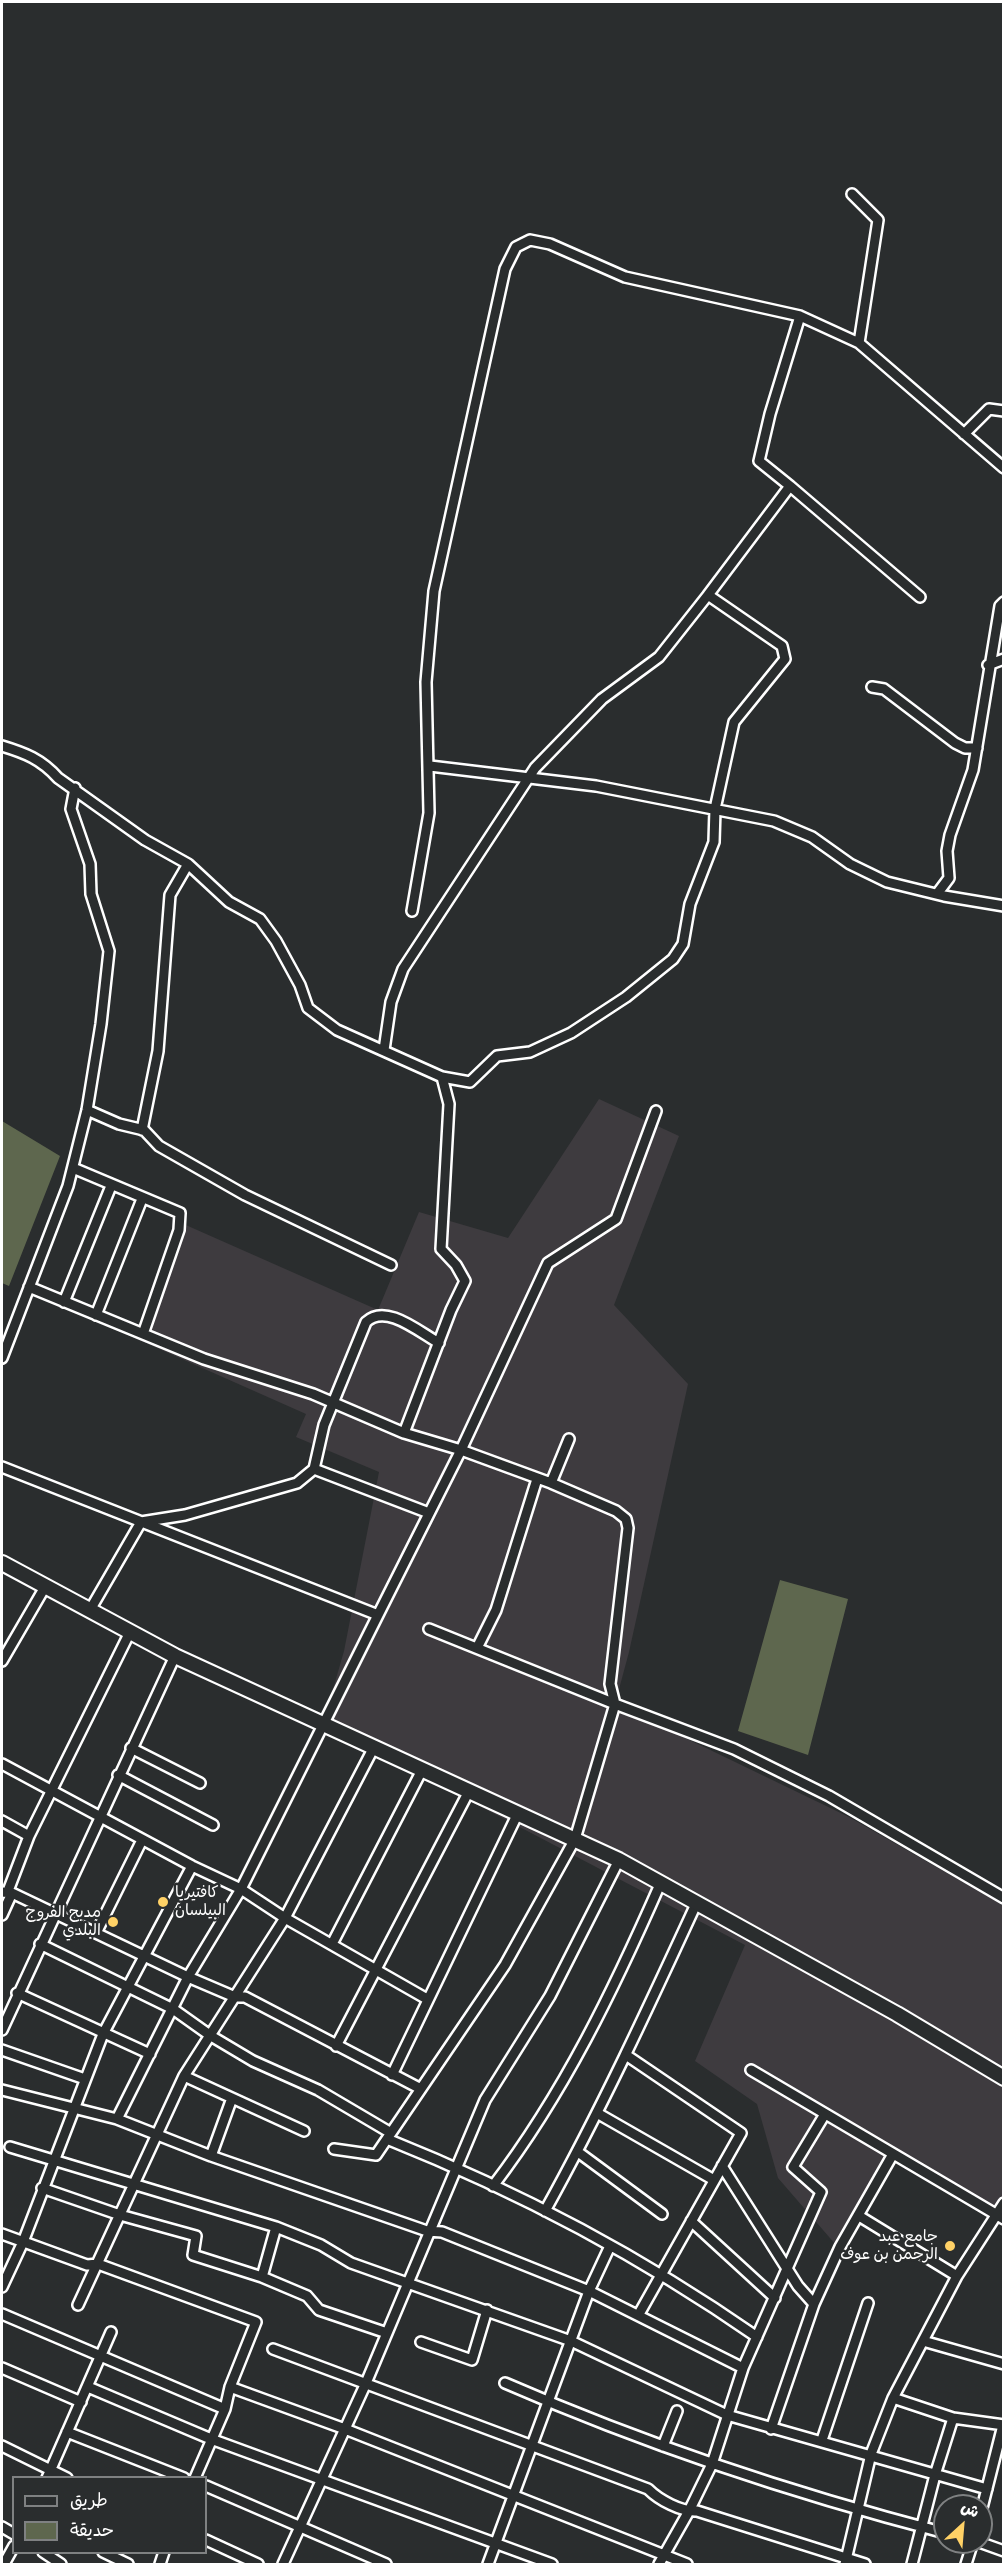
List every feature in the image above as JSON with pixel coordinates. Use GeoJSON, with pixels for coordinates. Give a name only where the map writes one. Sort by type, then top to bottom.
{"type":"FeatureCollection","features":[{"type":"Feature","properties":{"kind":"street"},"geometry":{"type":"LineString","coordinates":[[852,194],[878,220],[859,343]]}},
{"type":"Feature","properties":{"kind":"street"},"geometry":{"type":"LineString","coordinates":[[412,911],[429,813],[430,766],[426,682],[434,591],[505,269],[516,247],[530,240],[550,244],[625,277],[800,316],[859,343],[1004,468]]}},
{"type":"Feature","properties":{"kind":"street"},"geometry":{"type":"LineString","coordinates":[[800,316],[770,414],[759,461],[920,597]]}},
{"type":"Feature","properties":{"kind":"street"},"geometry":{"type":"LineString","coordinates":[[964,434],[989,409],[1004,411]]}},
{"type":"Feature","properties":{"kind":"street"},"geometry":{"type":"LineString","coordinates":[[384,1050],[391,1002],[403,969],[528,777],[602,699],[659,657],[790,486]]}},
{"type":"Feature","properties":{"kind":"street"},"geometry":{"type":"LineString","coordinates":[[2,746],[32,755],[47,765],[58,778],[145,840],[188,864],[229,902],[260,919],[276,941],[300,985],[308,1008],[337,1030],[442,1077],[470,1082],[497,1056],[530,1052],[571,1033],[626,997],[673,959],[683,944],[690,904],[714,842],[715,809],[734,722],[785,658],[782,646],[708,595]]}},
{"type":"Feature","properties":{"kind":"street"},"geometry":{"type":"LineString","coordinates":[[937,894],[949,878],[947,851],[950,835],[973,770],[988,665],[1000,606],[1004,602]]}},
{"type":"Feature","properties":{"kind":"street"},"geometry":{"type":"LineString","coordinates":[[988,665],[1004,659]]}},
{"type":"Feature","properties":{"kind":"street"},"geometry":{"type":"LineString","coordinates":[[872,687],[884,689],[956,743],[965,748],[977,748]]}},
{"type":"Feature","properties":{"kind":"street"},"geometry":{"type":"LineString","coordinates":[[430,766],[596,786],[774,821],[812,837],[850,864],[887,882],[1004,906]]}},
{"type":"Feature","properties":{"kind":"street"},"geometry":{"type":"LineString","coordinates":[[2,1358],[73,1168],[87,1110],[109,951],[92,894],[90,864],[71,809],[75,788]]}},
{"type":"Feature","properties":{"kind":"street"},"geometry":{"type":"LineString","coordinates":[[142,1130],[158,1052],[170,895],[188,864]]}},
{"type":"Feature","properties":{"kind":"street"},"geometry":{"type":"LineString","coordinates":[[404,1433],[465,1281],[456,1265],[441,1249],[449,1104],[442,1077]]}},
{"type":"Feature","properties":{"kind":"street"},"geometry":{"type":"LineString","coordinates":[[87,1110],[118,1124],[142,1130],[159,1146],[245,1195],[391,1265]]}},
{"type":"Feature","properties":{"kind":"street"},"geometry":{"type":"LineString","coordinates":[[117,2120],[188,1977],[241,1889],[461,1450],[548,1263],[616,1219],[656,1111]]}},
{"type":"Feature","properties":{"kind":"street"},"geometry":{"type":"LineString","coordinates":[[73,1168],[111,1186],[180,1213],[179,1230],[143,1334]]}},
{"type":"Feature","properties":{"kind":"street"},"geometry":{"type":"LineString","coordinates":[[63,1302],[111,1186]]}},
{"type":"Feature","properties":{"kind":"street"},"geometry":{"type":"LineString","coordinates":[[96,1315],[142,1199]]}},
{"type":"Feature","properties":{"kind":"street"},"geometry":{"type":"LineString","coordinates":[[29,1287],[204,1359],[333,1403],[404,1433],[461,1450],[551,1483],[609,1507],[626,1519],[628,1528],[610,1684],[615,1704],[575,1839],[505,1965],[419,2088],[376,2156],[334,2149]]}},
{"type":"Feature","properties":{"kind":"street"},"geometry":{"type":"LineString","coordinates":[[141,1522],[185,1515],[297,1483],[314,1469],[324,1425],[366,1322],[373,1316],[387,1314],[439,1343]]}},
{"type":"Feature","properties":{"kind":"street"},"geometry":{"type":"LineString","coordinates":[[551,1483],[570,1439]]}},
{"type":"Feature","properties":{"kind":"street"},"geometry":{"type":"LineString","coordinates":[[2,1467],[378,1615]]}},
{"type":"Feature","properties":{"kind":"street"},"geometry":{"type":"LineString","coordinates":[[314,1469],[429,1512]]}},
{"type":"Feature","properties":{"kind":"street"},"geometry":{"type":"LineString","coordinates":[[477,1648],[496,1610],[537,1479]]}},
{"type":"Feature","properties":{"kind":"street"},"geometry":{"type":"LineString","coordinates":[[90,1610],[141,1522]]}},
{"type":"Feature","properties":{"kind":"street"},"geometry":{"type":"LineString","coordinates":[[2,1563],[175,1656],[619,1860],[697,1902],[779,1951],[897,2014],[1004,2078]]}},
{"type":"Feature","properties":{"kind":"street"},"geometry":{"type":"LineString","coordinates":[[2,1661],[45,1587]]}},
{"type":"Feature","properties":{"kind":"street"},"geometry":{"type":"LineString","coordinates":[[429,1629],[734,1749],[839,1802],[1004,1898]]}},
{"type":"Feature","properties":{"kind":"street"},"geometry":{"type":"LineString","coordinates":[[2,1915],[7,1892],[29,1836],[130,1632]]}},
{"type":"Feature","properties":{"kind":"street"},"geometry":{"type":"LineString","coordinates":[[2,2030],[54,1912],[175,1656]]}},
{"type":"Feature","properties":{"kind":"street"},"geometry":{"type":"LineString","coordinates":[[131,1748],[200,1783]]}},
{"type":"Feature","properties":{"kind":"street"},"geometry":{"type":"LineString","coordinates":[[78,2305],[184,2076],[285,1918],[374,1748]]}},
{"type":"Feature","properties":{"kind":"street"},"geometry":{"type":"LineString","coordinates":[[2,1764],[98,1817],[241,1889],[285,1918],[428,1999]]}},
{"type":"Feature","properties":{"kind":"street"},"geometry":{"type":"LineString","coordinates":[[332,1944],[422,1770]]}},
{"type":"Feature","properties":{"kind":"street"},"geometry":{"type":"LineString","coordinates":[[118,1775],[213,1825]]}},
{"type":"Feature","properties":{"kind":"street"},"geometry":{"type":"LineString","coordinates":[[336,2046],[469,1791]]}},
{"type":"Feature","properties":{"kind":"street"},"geometry":{"type":"LineString","coordinates":[[392,2075],[518,1813]]}},
{"type":"Feature","properties":{"kind":"street"},"geometry":{"type":"LineString","coordinates":[[2,1821],[29,1836]]}},
{"type":"Feature","properties":{"kind":"street"},"geometry":{"type":"LineString","coordinates":[[96,1933],[142,1840]]}},
{"type":"Feature","properties":{"kind":"street"},"geometry":{"type":"LineString","coordinates":[[283,2565],[366,2383],[485,2100],[550,1996],[619,1860]]}},
{"type":"Feature","properties":{"kind":"street"},"geometry":{"type":"LineString","coordinates":[[2,2287],[23,2242],[103,2034],[192,1866]]}},
{"type":"Feature","properties":{"kind":"street"},"geometry":{"type":"LineString","coordinates":[[493,2186],[522,2149],[578,2057],[614,1989],[661,1882]]}},
{"type":"Feature","properties":{"kind":"street"},"geometry":{"type":"LineString","coordinates":[[7,1892],[54,1912],[188,1977],[235,1997],[244,1997],[419,2088]]}},
{"type":"Feature","properties":{"kind":"street"},"geometry":{"type":"LineString","coordinates":[[545,2211],[578,2152],[626,2055],[697,1902]]}},
{"type":"Feature","properties":{"kind":"street"},"geometry":{"type":"LineString","coordinates":[[40,1944],[172,2009],[211,2037],[253,2061],[318,2090],[389,2136],[545,2211],[660,2273],[757,2337]]}},
{"type":"Feature","properties":{"kind":"street"},"geometry":{"type":"LineString","coordinates":[[17,1993],[150,2054]]}},
{"type":"Feature","properties":{"kind":"street"},"geometry":{"type":"LineString","coordinates":[[2,2050],[85,2079]]}},
{"type":"Feature","properties":{"kind":"street"},"geometry":{"type":"LineString","coordinates":[[626,2055],[741,2133],[660,2273],[639,2314]]}},
{"type":"Feature","properties":{"kind":"street"},"geometry":{"type":"LineString","coordinates":[[752,2070],[1000,2217]]}},
{"type":"Feature","properties":{"kind":"street"},"geometry":{"type":"LineString","coordinates":[[184,2076],[304,2131]]}},
{"type":"Feature","properties":{"kind":"street"},"geometry":{"type":"LineString","coordinates":[[2,2090],[117,2120],[211,2156],[431,2232],[442,2232],[589,2291],[743,2368]]}},
{"type":"Feature","properties":{"kind":"street"},"geometry":{"type":"LineString","coordinates":[[211,2156],[232,2098]]}},
{"type":"Feature","properties":{"kind":"street"},"geometry":{"type":"LineString","coordinates":[[597,2113],[714,2180]]}},
{"type":"Feature","properties":{"kind":"street"},"geometry":{"type":"LineString","coordinates":[[661,2561],[712,2464],[743,2368],[776,2298],[821,2192],[793,2167],[825,2114]]}},
{"type":"Feature","properties":{"kind":"street"},"geometry":{"type":"LineString","coordinates":[[10,2147],[276,2227],[321,2245],[351,2263],[571,2341],[727,2415],[771,2429],[822,2440],[987,2489]]}},
{"type":"Feature","properties":{"kind":"street"},"geometry":{"type":"LineString","coordinates":[[578,2152],[662,2214]]}},
{"type":"Feature","properties":{"kind":"street"},"geometry":{"type":"LineString","coordinates":[[771,2429],[814,2304],[840,2247],[893,2154]]}},
{"type":"Feature","properties":{"kind":"street"},"geometry":{"type":"LineString","coordinates":[[722,2166],[789,2268],[798,2286],[814,2304]]}},
{"type":"Feature","properties":{"kind":"street"},"geometry":{"type":"LineString","coordinates":[[42,2188],[120,2215],[196,2236],[193,2255],[262,2277],[307,2296],[319,2310],[387,2333]]}},
{"type":"Feature","properties":{"kind":"street"},"geometry":{"type":"LineString","coordinates":[[846,2561],[871,2454],[893,2398],[957,2276],[1000,2217],[1004,2203]]}},
{"type":"Feature","properties":{"kind":"street"},"geometry":{"type":"LineString","coordinates":[[859,2216],[957,2276]]}},
{"type":"Feature","properties":{"kind":"street"},"geometry":{"type":"LineString","coordinates":[[691,2221],[776,2298]]}},
{"type":"Feature","properties":{"kind":"street"},"geometry":{"type":"LineString","coordinates":[[262,2277],[276,2227]]}},
{"type":"Feature","properties":{"kind":"street"},"geometry":{"type":"LineString","coordinates":[[2,2234],[87,2265],[98,2264],[256,2322],[230,2387],[225,2409],[196,2476]]}},
{"type":"Feature","properties":{"kind":"street"},"geometry":{"type":"LineString","coordinates":[[488,2565],[589,2291],[610,2246]]}},
{"type":"Feature","properties":{"kind":"street"},"geometry":{"type":"LineString","coordinates":[[822,2440],[868,2303]]}},
{"type":"Feature","properties":{"kind":"street"},"geometry":{"type":"LineString","coordinates":[[421,2342],[472,2360],[487,2310]]}},
{"type":"Feature","properties":{"kind":"street"},"geometry":{"type":"LineString","coordinates":[[2,2314],[102,2359],[225,2409]]}},
{"type":"Feature","properties":{"kind":"street"},"geometry":{"type":"LineString","coordinates":[[2,2446],[48,2474],[102,2359],[111,2332]]}},
{"type":"Feature","properties":{"kind":"street"},"geometry":{"type":"LineString","coordinates":[[923,2341],[1004,2364]]}},
{"type":"Feature","properties":{"kind":"street"},"geometry":{"type":"LineString","coordinates":[[273,2349],[648,2488],[657,2498],[689,2511],[697,2511],[846,2561],[865,2565]]}},
{"type":"Feature","properties":{"kind":"street"},"geometry":{"type":"LineString","coordinates":[[2,2368],[81,2402]]}},
{"type":"Feature","properties":{"kind":"street"},"geometry":{"type":"LineString","coordinates":[[505,2384],[712,2464],[933,2530]]}},
{"type":"Feature","properties":{"kind":"street"},"geometry":{"type":"LineString","coordinates":[[88,2387],[212,2439],[552,2565]]}},
{"type":"Feature","properties":{"kind":"street"},"geometry":{"type":"LineString","coordinates":[[230,2387],[345,2429],[513,2497],[661,2561],[687,2565]]}},
{"type":"Feature","properties":{"kind":"street"},"geometry":{"type":"LineString","coordinates":[[893,2398],[953,2418],[1003,2425],[986,2494]]}},
{"type":"Feature","properties":{"kind":"street"},"geometry":{"type":"LineString","coordinates":[[663,2446],[677,2411]]}},
{"type":"Feature","properties":{"kind":"street"},"geometry":{"type":"LineString","coordinates":[[912,2565],[935,2475],[953,2418]]}},
{"type":"Feature","properties":{"kind":"street"},"geometry":{"type":"LineString","coordinates":[[67,2432],[179,2476]]}},
{"type":"Feature","properties":{"kind":"street"},"geometry":{"type":"LineString","coordinates":[[207,2486],[386,2565]]}},
{"type":"Feature","properties":{"kind":"street"},"geometry":{"type":"LineString","coordinates":[[207,2540],[258,2565]]}},
{"type":"Feature","properties":{"kind":"street"},"geometry":{"type":"LineString","coordinates":[[4,2565],[12,2550]]}},
{"type":"Feature","properties":{"kind":"street"},"geometry":{"type":"LineString","coordinates":[[45,2554],[62,2565]]}},
{"type":"Feature","properties":{"kind":"street"},"geometry":{"type":"LineString","coordinates":[[105,2554],[128,2565]]}},
{"type":"Feature","properties":{"kind":"shaded area"},"geometry":{"type":"Polygon","coordinates":[[[599,1099],[679,1136],[614,1305],[688,1384],[629,1652],[615,1704],[849,1817],[1003,1905],[1003,2219],[895,2162],[860,2222],[836,2245],[778,2178],[757,2104],[695,2061],[745,1945],[323,1724],[344,1651],[379,1472],[296,1437],[306,1414],[137,1339],[179,1222],[378,1310],[419,1212],[508,1238],[599,1099]]]}},
{"type":"Feature","properties":{"kind":"green space"},"geometry":{"type":"Polygon","coordinates":[[[2,1121],[60,1156],[9,1286],[2,1283],[2,1121]]]}},
{"type":"Feature","properties":{"kind":"green space"},"geometry":{"type":"Polygon","coordinates":[[[780,1580],[848,1599],[808,1755],[738,1731],[780,1580]]]}},
{"type":"Feature","properties":{"kind":"place","name":"كافتيريا البيلسان"},"geometry":{"type":"Point","coordinates":[163,1902]}},
{"type":"Feature","properties":{"kind":"place","name":"مدبح الفروج البلدي"},"geometry":{"type":"Point","coordinates":[113,1922]}},
{"type":"Feature","properties":{"kind":"place","name":"جامع عبد الرحمن بن عوف"},"geometry":{"type":"Point","coordinates":[950,2246]}}]}
